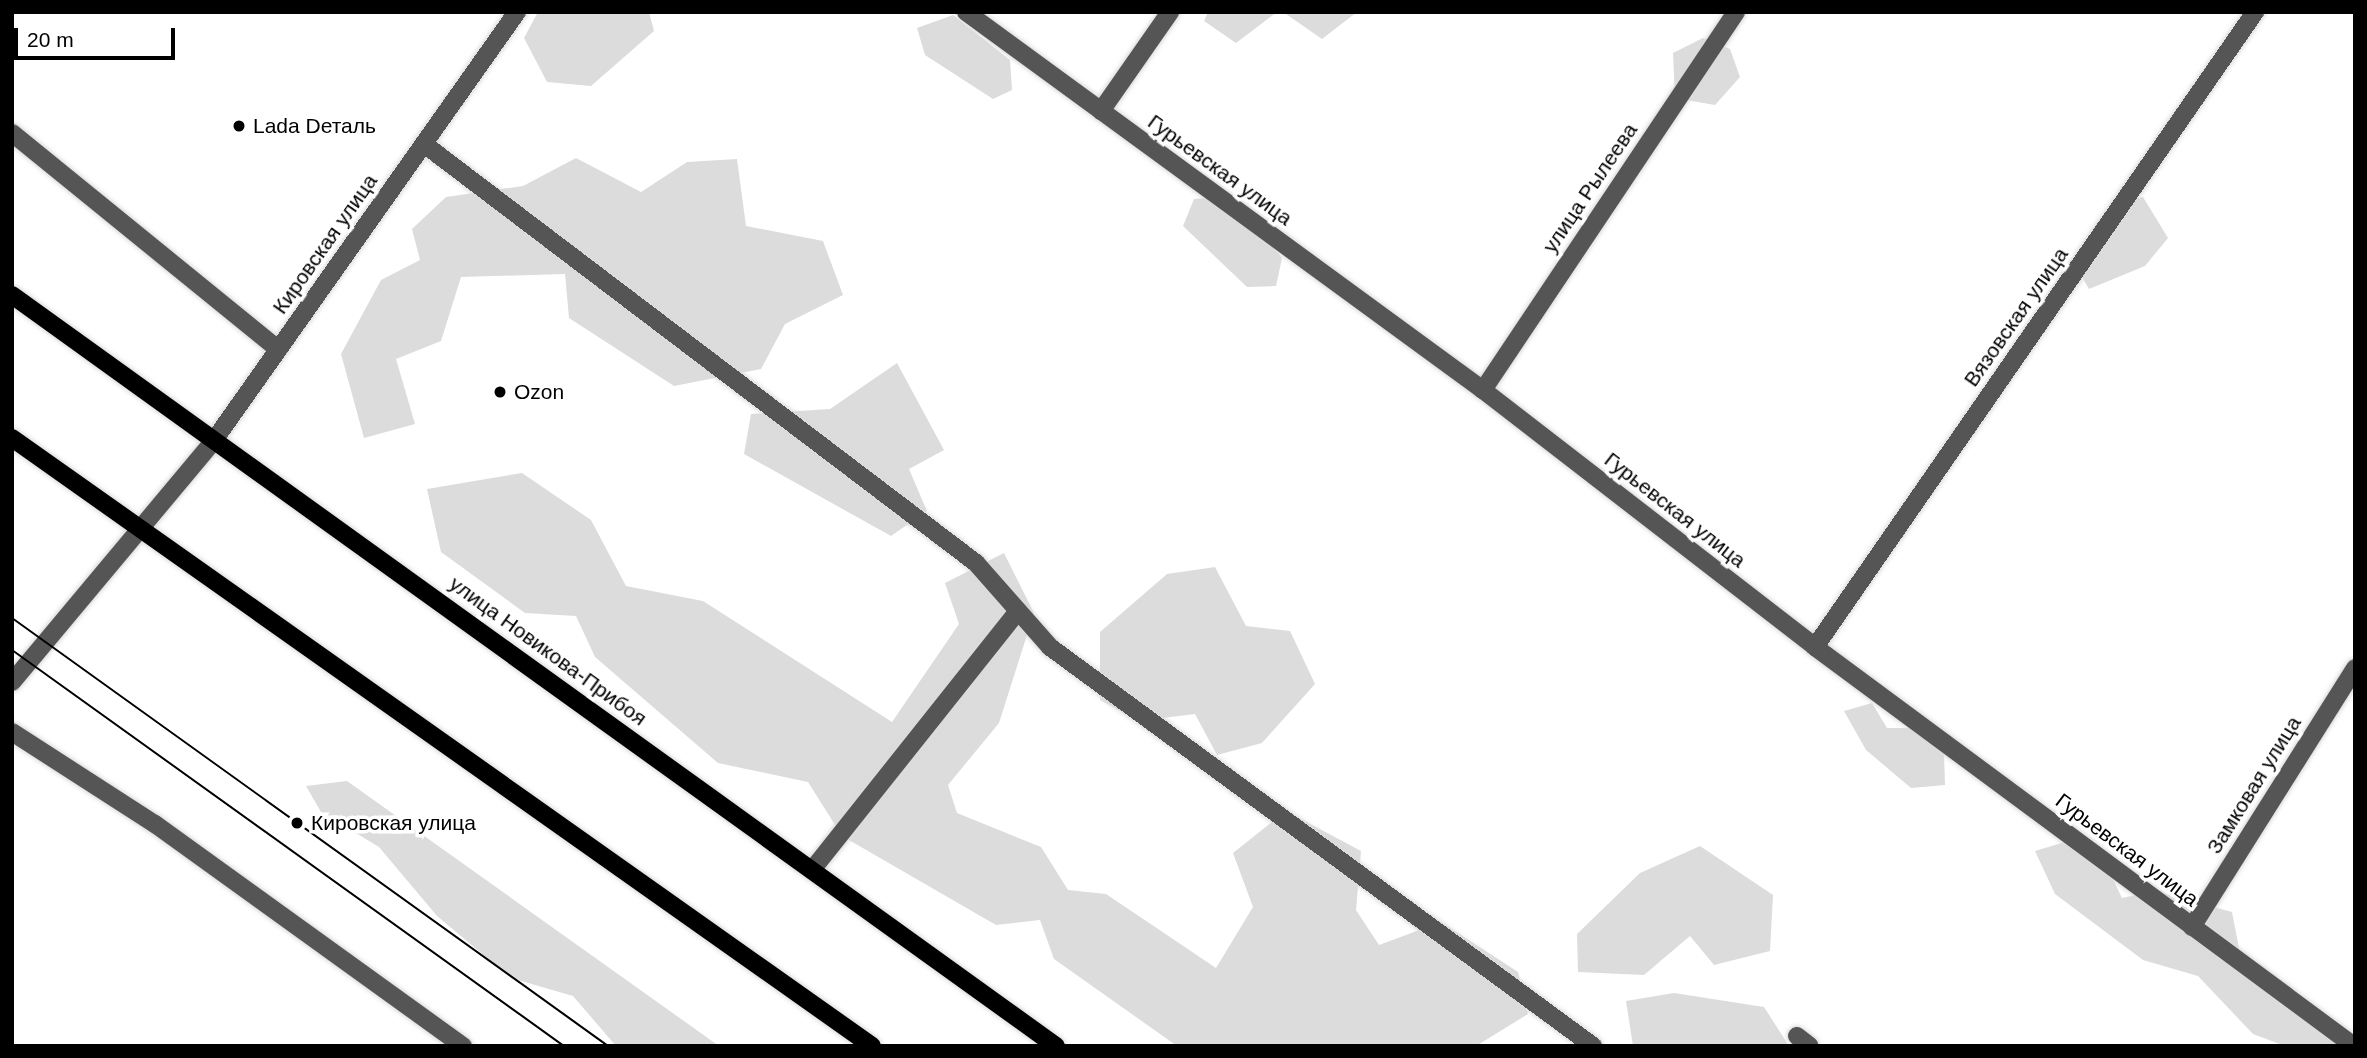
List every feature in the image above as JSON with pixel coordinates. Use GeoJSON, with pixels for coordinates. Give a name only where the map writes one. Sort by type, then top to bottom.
{"type":"FeatureCollection","features":[{"type":"Feature","properties":{"kind":"main road","name":"улица Новикова-Прибоя"},"geometry":{"type":"LineString","coordinates":[[12,295],[1056,1046]]}},
{"type":"Feature","properties":{"kind":"main road"},"geometry":{"type":"LineString","coordinates":[[12,438],[872,1046]]}},
{"type":"Feature","properties":{"kind":"street","name":"Кировская улица"},"geometry":{"type":"LineString","coordinates":[[12,682],[215,439],[517,12]]}},
{"type":"Feature","properties":{"kind":"street","name":"Гурьевская улица"},"geometry":{"type":"LineString","coordinates":[[966,12],[1483,390],[1815,647],[2354,1046]]}},
{"type":"Feature","properties":{"kind":"street"},"geometry":{"type":"LineString","coordinates":[[1101,111],[1170,12]]}},
{"type":"Feature","properties":{"kind":"street","name":"улица Рылеева"},"geometry":{"type":"LineString","coordinates":[[1483,390],[1736,12]]}},
{"type":"Feature","properties":{"kind":"street","name":"Вязовская улица"},"geometry":{"type":"LineString","coordinates":[[1815,647],[2255,12]]}},
{"type":"Feature","properties":{"kind":"street"},"geometry":{"type":"LineString","coordinates":[[12,133],[278,349]]}},
{"type":"Feature","properties":{"kind":"street"},"geometry":{"type":"LineString","coordinates":[[424,144],[976,563],[1050,647],[1593,1046]]}},
{"type":"Feature","properties":{"kind":"street"},"geometry":{"type":"LineString","coordinates":[[812,870],[1018,611]]}},
{"type":"Feature","properties":{"kind":"street","name":"Замковая улица"},"geometry":{"type":"LineString","coordinates":[[2192,927],[2355,668]]}},
{"type":"Feature","properties":{"kind":"street"},"geometry":{"type":"LineString","coordinates":[[12,732],[155,824],[463,1046]]}},
{"type":"Feature","properties":{"kind":"shaded area"},"geometry":{"type":"Polygon","coordinates":[[[538,12],[649,12],[654,31],[591,86],[547,82],[524,38],[538,12]]]}},
{"type":"Feature","properties":{"kind":"shaded area"},"geometry":{"type":"Polygon","coordinates":[[[1208,12],[1277,12],[1236,43],[1204,21],[1208,12]]]}},
{"type":"Feature","properties":{"kind":"shaded area"},"geometry":{"type":"Polygon","coordinates":[[[1283,12],[1357,12],[1322,39],[1283,12]]]}},
{"type":"Feature","properties":{"kind":"shaded area"},"geometry":{"type":"Polygon","coordinates":[[[953,15],[1010,60],[1012,90],[993,99],[925,55],[917,28],[953,15]]]}},
{"type":"Feature","properties":{"kind":"shaded area"},"geometry":{"type":"Polygon","coordinates":[[[1703,38],[1730,49],[1740,77],[1715,105],[1675,98],[1673,53],[1703,38]]]}},
{"type":"Feature","properties":{"kind":"shaded area"},"geometry":{"type":"Polygon","coordinates":[[[576,158],[641,192],[687,162],[737,159],[746,226],[823,241],[843,295],[785,324],[761,369],[674,386],[569,318],[565,274],[461,277],[441,341],[396,359],[415,424],[364,438],[341,354],[381,280],[420,260],[412,229],[446,197],[523,186],[576,158]]]}},
{"type":"Feature","properties":{"kind":"shaded area"},"geometry":{"type":"Polygon","coordinates":[[[1231,196],[1282,258],[1276,286],[1247,287],[1183,226],[1194,199],[1231,196]]]}},
{"type":"Feature","properties":{"kind":"shaded area"},"geometry":{"type":"Polygon","coordinates":[[[2143,197],[2168,238],[2145,266],[2089,289],[2073,262],[2117,203],[2143,197]]]}},
{"type":"Feature","properties":{"kind":"shaded area"},"geometry":{"type":"Polygon","coordinates":[[[897,363],[944,450],[909,469],[927,511],[891,536],[744,454],[751,414],[830,409],[897,363]]]}},
{"type":"Feature","properties":{"kind":"shaded area"},"geometry":{"type":"Polygon","coordinates":[[[522,473],[591,520],[626,586],[703,601],[892,722],[959,624],[945,583],[1004,553],[1034,613],[999,723],[948,785],[957,813],[1041,847],[1068,890],[1106,894],[1216,968],[1253,907],[1233,853],[1286,811],[1361,851],[1356,910],[1379,945],[1441,922],[1518,972],[1528,1014],[1476,1046],[1177,1046],[1054,959],[1040,920],[996,925],[842,836],[808,782],[718,763],[595,657],[576,616],[525,613],[441,552],[427,489],[522,473]]]}},
{"type":"Feature","properties":{"kind":"shaded area"},"geometry":{"type":"Polygon","coordinates":[[[1215,567],[1246,626],[1290,631],[1315,684],[1262,743],[1217,755],[1195,714],[1139,721],[1100,700],[1100,632],[1167,574],[1215,567]]]}},
{"type":"Feature","properties":{"kind":"shaded area"},"geometry":{"type":"Polygon","coordinates":[[[1872,703],[1887,728],[1911,728],[1944,753],[1945,785],[1911,788],[1866,750],[1844,711],[1872,703]]]}},
{"type":"Feature","properties":{"kind":"shaded area"},"geometry":{"type":"Polygon","coordinates":[[[347,781],[719,1046],[616,1046],[573,996],[511,978],[437,916],[379,847],[321,812],[306,786],[347,781]]]}},
{"type":"Feature","properties":{"kind":"shaded area"},"geometry":{"type":"Polygon","coordinates":[[[2068,841],[2110,873],[2122,898],[2155,891],[2232,912],[2243,969],[2322,1034],[2355,1037],[2355,1046],[2285,1046],[2253,1034],[2198,976],[2143,960],[2055,894],[2035,851],[2068,841]]]}},
{"type":"Feature","properties":{"kind":"shaded area"},"geometry":{"type":"Polygon","coordinates":[[[1700,846],[1773,895],[1770,951],[1714,965],[1690,936],[1644,975],[1578,972],[1577,934],[1640,873],[1700,846]]]}},
{"type":"Feature","properties":{"kind":"shaded area"},"geometry":{"type":"Polygon","coordinates":[[[1674,993],[1764,1007],[1789,1046],[1633,1046],[1626,1001],[1674,993]]]}},
{"type":"Feature","properties":{"kind":"tram line"},"geometry":{"type":"LineString","coordinates":[[12,618],[608,1046]]}},
{"type":"Feature","properties":{"kind":"tram line"},"geometry":{"type":"LineString","coordinates":[[12,650],[564,1046]]}},
{"type":"Feature","properties":{"kind":"place","name":"Lada Dеталь"},"geometry":{"type":"Point","coordinates":[239,126]}},
{"type":"Feature","properties":{"kind":"place","name":"Ozon"},"geometry":{"type":"Point","coordinates":[500,392]}},
{"type":"Feature","properties":{"kind":"place","name":"Кировская улица"},"geometry":{"type":"Point","coordinates":[297,823]}}]}
